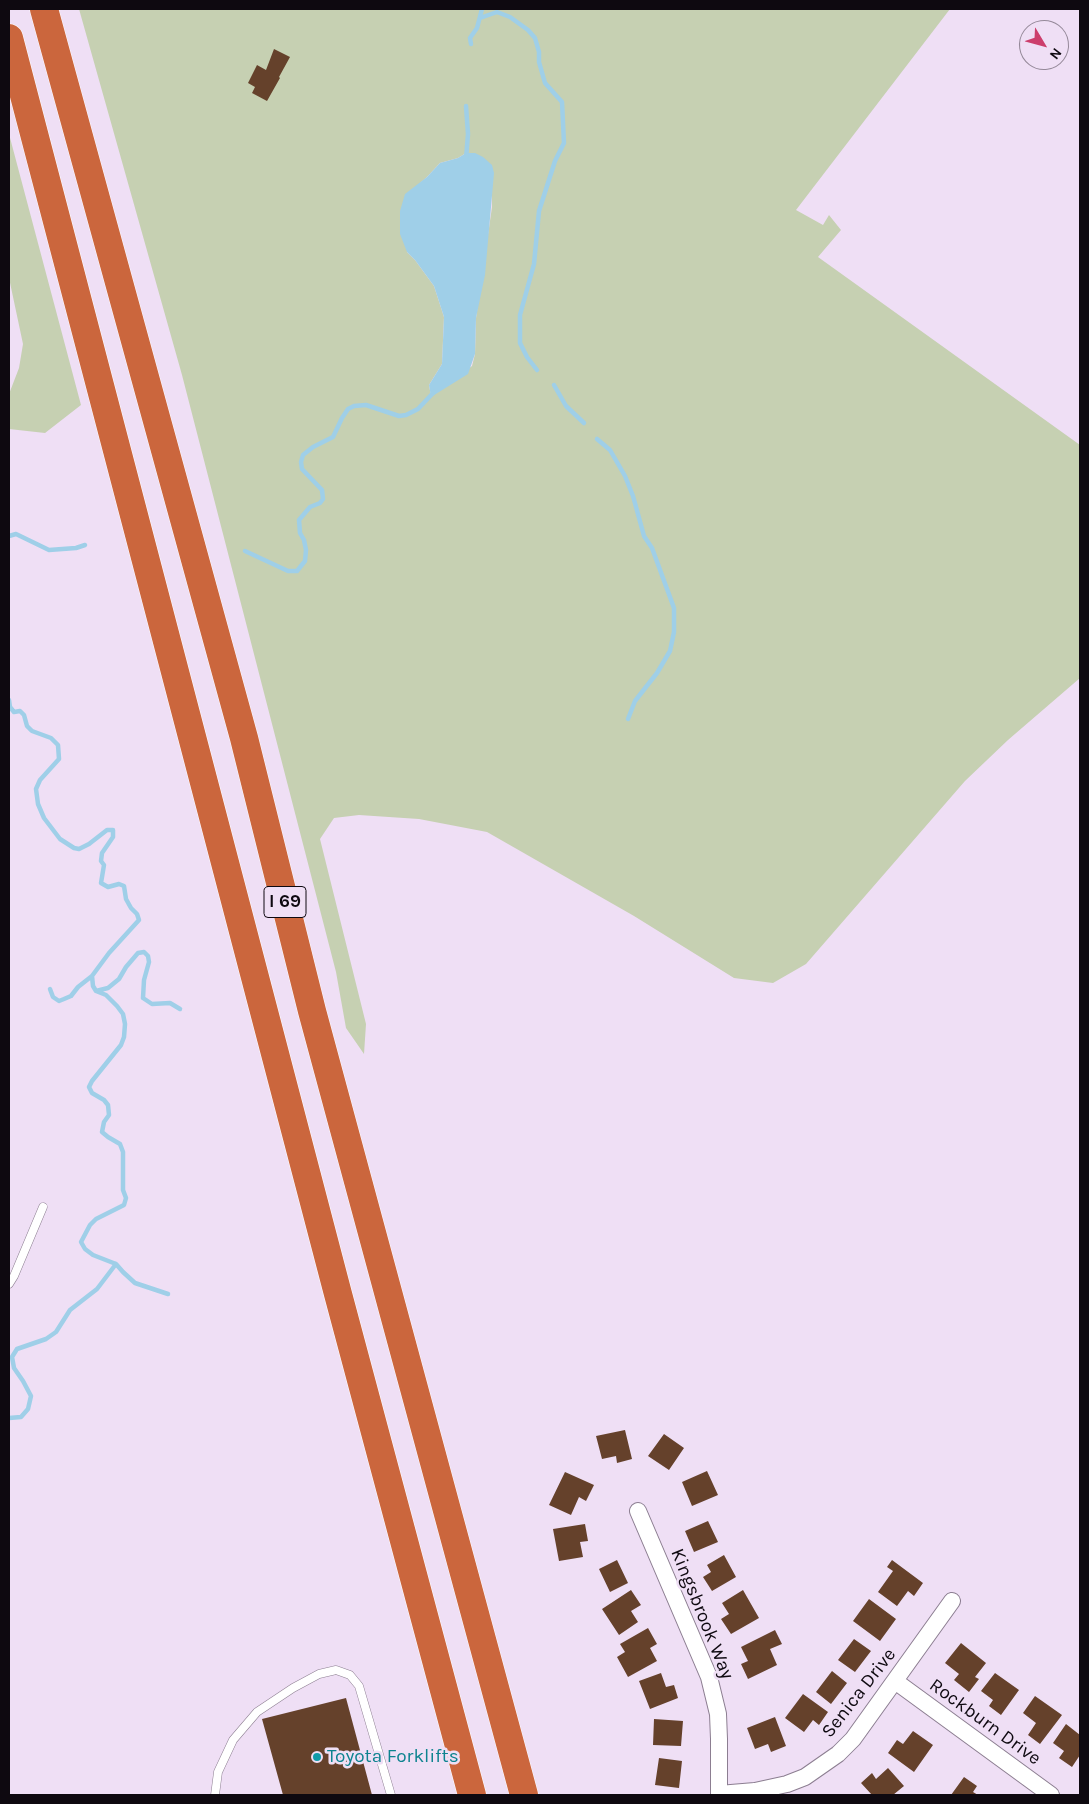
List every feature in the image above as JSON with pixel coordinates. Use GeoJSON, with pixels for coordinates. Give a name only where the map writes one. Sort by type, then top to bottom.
{"type":"FeatureCollection","features":[{"type":"Feature","properties":{"kind":"highway","name":"I 69"},"geometry":{"type":"LineString","coordinates":[[44,9],[244,738],[315,1021],[524,1795]]}},
{"type":"Feature","properties":{"kind":"highway","name":"I 69"},"geometry":{"type":"LineString","coordinates":[[9,38],[338,1294],[472,1795]]}},
{"type":"Feature","properties":{"kind":"street","name":"Kingsbrook Way"},"geometry":{"type":"LineString","coordinates":[[638,1511],[709,1677],[718,1714],[720,1739],[719,1795]]}},
{"type":"Feature","properties":{"kind":"street","name":"Senica Drive"},"geometry":{"type":"LineString","coordinates":[[719,1795],[755,1792],[787,1784],[805,1777],[824,1765],[853,1739],[952,1601]]}},
{"type":"Feature","properties":{"kind":"street","name":"Rockburn Drive"},"geometry":{"type":"LineString","coordinates":[[895,1681],[1051,1795]]}},
{"type":"Feature","properties":{"kind":"lane"},"geometry":{"type":"LineString","coordinates":[[9,1284],[43,1207]]}},
{"type":"Feature","properties":{"kind":"lane"},"geometry":{"type":"LineString","coordinates":[[215,1795],[218,1772],[233,1740],[257,1712],[293,1688],[320,1674],[336,1670],[350,1675],[359,1686],[391,1795]]}},
{"type":"Feature","properties":{"kind":"green space"},"geometry":{"type":"Polygon","coordinates":[[[79,9],[950,9],[796,210],[823,225],[829,215],[841,230],[818,257],[1080,445],[1080,678],[1008,740],[965,781],[806,964],[773,983],[734,978],[634,916],[487,832],[419,819],[359,815],[334,818],[320,839],[366,1024],[364,1054],[346,1028],[336,972],[182,375],[79,9]],[[466,153],[458,158],[440,163],[418,185],[407,252],[434,286],[444,317],[442,364],[429,385],[431,396],[472,366],[475,354],[476,318],[492,207],[492,194],[466,153]]]}},
{"type":"Feature","properties":{"kind":"green space"},"geometry":{"type":"Polygon","coordinates":[[[9,134],[81,405],[45,433],[9,429],[9,394],[19,368],[23,344],[9,278],[9,134]]]}},
{"type":"Feature","properties":{"kind":"water"},"geometry":{"type":"Polygon","coordinates":[[[466,153],[475,153],[483,157],[492,165],[494,173],[485,275],[476,318],[475,354],[468,374],[431,397],[429,385],[442,364],[444,317],[434,286],[407,252],[400,234],[400,211],[405,194],[427,177],[440,163],[458,158],[466,153]]]}},
{"type":"Feature","properties":{"kind":"building"},"geometry":{"type":"Polygon","coordinates":[[[274,49],[290,57],[267,101],[252,93],[255,87],[248,83],[257,65],[266,70],[274,49]]]}},
{"type":"Feature","properties":{"kind":"building"},"geometry":{"type":"Polygon","coordinates":[[[625,1430],[632,1459],[617,1463],[616,1456],[602,1459],[596,1436],[625,1430]]]}},
{"type":"Feature","properties":{"kind":"building"},"geometry":{"type":"Polygon","coordinates":[[[664,1434],[684,1448],[669,1470],[648,1456],[664,1434]]]}},
{"type":"Feature","properties":{"kind":"building"},"geometry":{"type":"Polygon","coordinates":[[[707,1471],[718,1495],[692,1506],[682,1482],[707,1471]]]}},
{"type":"Feature","properties":{"kind":"building"},"geometry":{"type":"Polygon","coordinates":[[[565,1472],[594,1485],[586,1501],[579,1497],[571,1515],[549,1505],[565,1472]]]}},
{"type":"Feature","properties":{"kind":"building"},"geometry":{"type":"Polygon","coordinates":[[[708,1521],[718,1542],[694,1552],[685,1531],[708,1521]]]}},
{"type":"Feature","properties":{"kind":"building"},"geometry":{"type":"Polygon","coordinates":[[[585,1524],[588,1541],[580,1542],[583,1557],[559,1561],[553,1529],[585,1524]]]}},
{"type":"Feature","properties":{"kind":"building"},"geometry":{"type":"Polygon","coordinates":[[[724,1555],[736,1577],[712,1591],[703,1577],[711,1572],[707,1565],[724,1555]]]}},
{"type":"Feature","properties":{"kind":"building"},"geometry":{"type":"Polygon","coordinates":[[[617,1560],[628,1583],[610,1592],[599,1569],[617,1560]]]}},
{"type":"Feature","properties":{"kind":"building"},"geometry":{"type":"Polygon","coordinates":[[[892,1560],[923,1583],[914,1596],[908,1591],[897,1606],[878,1592],[893,1571],[887,1567],[892,1560]]]}},
{"type":"Feature","properties":{"kind":"building"},"geometry":{"type":"Polygon","coordinates":[[[631,1590],[641,1605],[631,1611],[638,1622],[619,1635],[602,1609],[631,1590]]]}},
{"type":"Feature","properties":{"kind":"building"},"geometry":{"type":"Polygon","coordinates":[[[743,1590],[759,1618],[731,1634],[721,1619],[729,1614],[722,1603],[743,1590]]]}},
{"type":"Feature","properties":{"kind":"building"},"geometry":{"type":"Polygon","coordinates":[[[869,1599],[896,1619],[880,1641],[853,1621],[869,1599]]]}},
{"type":"Feature","properties":{"kind":"building"},"geometry":{"type":"Polygon","coordinates":[[[648,1628],[657,1644],[650,1648],[657,1661],[628,1677],[617,1657],[625,1652],[620,1644],[648,1628]]]}},
{"type":"Feature","properties":{"kind":"building"},"geometry":{"type":"Polygon","coordinates":[[[775,1630],[782,1644],[770,1649],[777,1665],[748,1679],[741,1664],[748,1661],[741,1647],[775,1630]]]}},
{"type":"Feature","properties":{"kind":"building"},"geometry":{"type":"Polygon","coordinates":[[[854,1639],[871,1651],[855,1672],[838,1660],[854,1639]]]}},
{"type":"Feature","properties":{"kind":"building"},"geometry":{"type":"Polygon","coordinates":[[[961,1643],[986,1663],[975,1677],[979,1679],[969,1692],[954,1680],[959,1674],[945,1663],[961,1643]]]}},
{"type":"Feature","properties":{"kind":"building"},"geometry":{"type":"Polygon","coordinates":[[[832,1671],[847,1683],[831,1704],[816,1692],[832,1671]]]}},
{"type":"Feature","properties":{"kind":"building"},"geometry":{"type":"Polygon","coordinates":[[[661,1673],[666,1687],[674,1685],[678,1698],[650,1709],[639,1681],[661,1673]]]}},
{"type":"Feature","properties":{"kind":"building"},"geometry":{"type":"Polygon","coordinates":[[[995,1673],[1019,1690],[1001,1715],[989,1706],[993,1700],[981,1691],[995,1673]]]}},
{"type":"Feature","properties":{"kind":"building"},"geometry":{"type":"Polygon","coordinates":[[[803,1694],[828,1712],[819,1725],[813,1720],[804,1732],[785,1718],[803,1694]]]}},
{"type":"Feature","properties":{"kind":"building"},"geometry":{"type":"Polygon","coordinates":[[[1035,1696],[1062,1715],[1040,1744],[1028,1735],[1036,1723],[1023,1713],[1035,1696]]]}},
{"type":"Feature","properties":{"kind":"building","name":"Toyota Forklifts"},"geometry":{"type":"Polygon","coordinates":[[[346,1698],[372,1795],[283,1795],[262,1719],[346,1698]]]}},
{"type":"Feature","properties":{"kind":"building"},"geometry":{"type":"Polygon","coordinates":[[[775,1717],[786,1746],[771,1752],[768,1744],[755,1749],[747,1728],[775,1717]]]}},
{"type":"Feature","properties":{"kind":"building"},"geometry":{"type":"Polygon","coordinates":[[[654,1719],[683,1721],[681,1746],[653,1745],[654,1719]]]}},
{"type":"Feature","properties":{"kind":"building"},"geometry":{"type":"Polygon","coordinates":[[[1066,1724],[1080,1735],[1080,1755],[1072,1767],[1059,1758],[1064,1751],[1053,1743],[1066,1724]]]}},
{"type":"Feature","properties":{"kind":"building"},"geometry":{"type":"Polygon","coordinates":[[[913,1731],[933,1745],[914,1772],[888,1753],[897,1740],[903,1744],[913,1731]]]}},
{"type":"Feature","properties":{"kind":"building"},"geometry":{"type":"Polygon","coordinates":[[[659,1758],[682,1761],[679,1788],[655,1785],[659,1758]]]}},
{"type":"Feature","properties":{"kind":"building"},"geometry":{"type":"Polygon","coordinates":[[[888,1768],[904,1786],[893,1795],[872,1795],[861,1783],[872,1773],[876,1779],[888,1768]]]}},
{"type":"Feature","properties":{"kind":"building"},"geometry":{"type":"Polygon","coordinates":[[[964,1777],[977,1786],[973,1792],[978,1795],[951,1795],[964,1777]]]}},
{"type":"Feature","properties":{"kind":"waterway"},"geometry":{"type":"LineString","coordinates":[[471,44],[470,38],[477,28],[482,9]]}},
{"type":"Feature","properties":{"kind":"waterway"},"geometry":{"type":"LineString","coordinates":[[480,18],[497,12],[510,17],[528,30],[535,38],[545,83],[562,102],[564,143],[555,161],[539,211],[534,264],[520,315],[520,343],[527,357],[537,370]]}},
{"type":"Feature","properties":{"kind":"waterway"},"geometry":{"type":"LineString","coordinates":[[466,106],[468,134],[466,159]]}},
{"type":"Feature","properties":{"kind":"waterway"},"geometry":{"type":"LineString","coordinates":[[554,385],[566,406],[584,423]]}},
{"type":"Feature","properties":{"kind":"waterway"},"geometry":{"type":"LineString","coordinates":[[245,551],[288,571],[297,571],[305,561],[306,550],[300,533],[299,520],[310,507],[320,503],[323,499],[322,490],[302,469],[303,455],[313,447],[333,437],[348,409],[354,406],[366,405],[399,416],[406,415],[418,409],[434,392]]}},
{"type":"Feature","properties":{"kind":"waterway"},"geometry":{"type":"LineString","coordinates":[[597,439],[610,450],[625,476],[633,496],[644,536],[652,548],[674,608],[674,632],[670,651],[657,673],[635,701],[628,719]]}},
{"type":"Feature","properties":{"kind":"waterway"},"geometry":{"type":"LineString","coordinates":[[9,536],[16,534],[49,550],[76,548],[85,545]]}},
{"type":"Feature","properties":{"kind":"waterway"},"geometry":{"type":"LineString","coordinates":[[9,700],[10,707],[14,712],[20,711],[24,715],[27,726],[32,731],[51,738],[58,745],[59,759],[40,780],[36,789],[38,804],[44,818],[60,839],[79,849],[107,830],[113,830],[113,837],[102,853],[101,861],[104,865],[101,883],[108,887],[119,884],[124,886],[126,899],[139,920],[109,953],[92,976],[93,986],[96,991],[106,995],[117,1006],[123,1014],[125,1024],[121,1045],[89,1087],[92,1093],[104,1100],[108,1105],[109,1115],[104,1122],[102,1132],[120,1144],[123,1152],[123,1190],[126,1198],[124,1205],[96,1219],[90,1225],[81,1242],[85,1249],[93,1255],[116,1264],[135,1283],[168,1294]]}},
{"type":"Feature","properties":{"kind":"waterway"},"geometry":{"type":"LineString","coordinates":[[96,991],[108,988],[119,979],[138,953],[144,952],[148,956],[149,962],[144,980],[143,998],[152,1004],[170,1003],[180,1009]]}},
{"type":"Feature","properties":{"kind":"waterway"},"geometry":{"type":"LineString","coordinates":[[50,989],[53,997],[59,1001],[71,996],[78,987],[92,976]]}},
{"type":"Feature","properties":{"kind":"waterway"},"geometry":{"type":"LineString","coordinates":[[9,1418],[21,1417],[28,1409],[31,1396],[14,1368],[12,1357],[17,1349],[46,1339],[56,1332],[70,1310],[97,1289],[116,1264]]}},
{"type":"Feature","properties":{"kind":"place","name":"Toyota Forklifts"},"geometry":{"type":"Point","coordinates":[317,1757]}}]}
